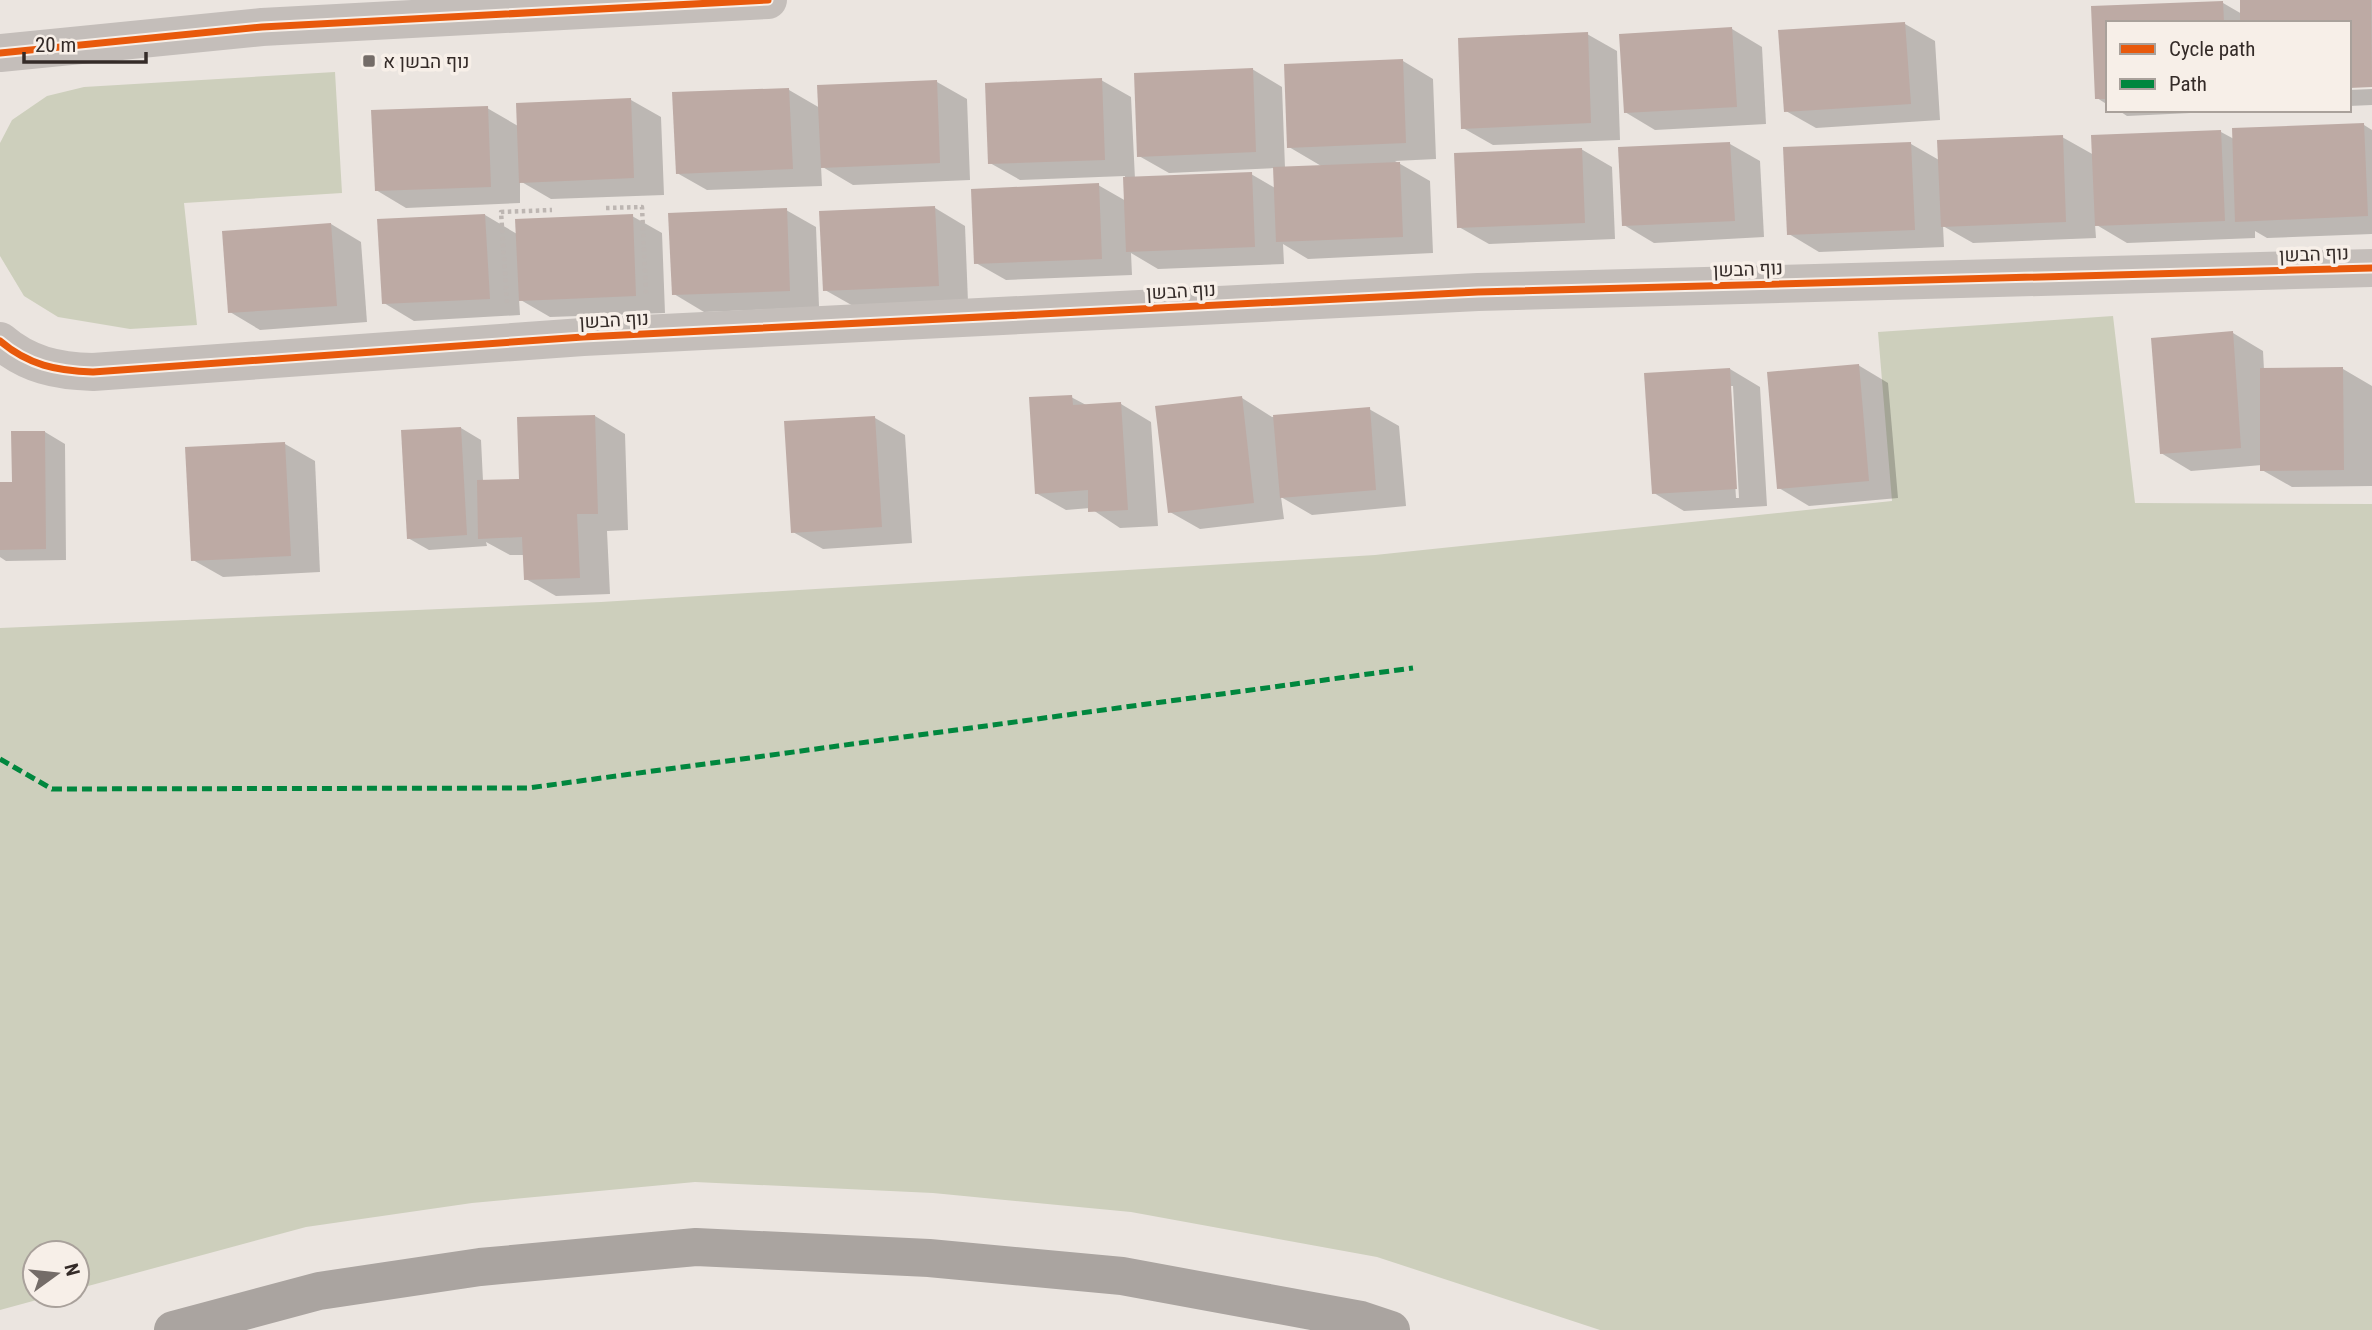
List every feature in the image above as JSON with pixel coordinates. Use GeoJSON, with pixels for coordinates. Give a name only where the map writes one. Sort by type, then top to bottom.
{"type":"FeatureCollection","features":[{"type":"Feature","properties":{"kind":"highway"},"geometry":{"type":"LineString","coordinates":[[173,1330],[319,1291],[480,1267],[696,1247],[929,1258],[1122,1276],[1361,1320],[1391,1330]]}},
{"type":"Feature","properties":{"kind":"street"},"geometry":{"type":"LineString","coordinates":[[0,53],[262,27],[768,0]]}},
{"type":"Feature","properties":{"kind":"street","name":"נוף הבשן"},"geometry":{"type":"LineString","coordinates":[[0,341],[30,362],[63,371],[93,372],[583,337],[1478,292],[2372,268]]}},
{"type":"Feature","properties":{"kind":"path"},"geometry":{"type":"LineString","coordinates":[[606,208],[642,208],[646,287]]}},
{"type":"Feature","properties":{"kind":"path"},"geometry":{"type":"LineString","coordinates":[[507,293],[501,212],[552,211]]}},
{"type":"Feature","properties":{"kind":"green space"},"geometry":{"type":"Polygon","coordinates":[[[335,72],[342,193],[184,203],[197,325],[130,329],[58,317],[24,296],[0,256],[0,143],[12,120],[47,96],[84,87],[335,72]]]}},
{"type":"Feature","properties":{"kind":"green space"},"geometry":{"type":"Polygon","coordinates":[[[2113,316],[2135,503],[2372,504],[2372,1330],[1600,1330],[1377,1257],[1131,1212],[933,1193],[695,1182],[472,1203],[306,1227],[91,1285],[91,1239],[21,1239],[21,1304],[0,1310],[0,628],[601,602],[1375,555],[1892,501],[1878,332],[2113,316]]]}},
{"type":"Feature","properties":{"kind":"building"},"geometry":{"type":"Polygon","coordinates":[[[2240,0],[2371,0],[2372,87],[2351,88],[2351,21],[2240,21],[2240,0]]]}},
{"type":"Feature","properties":{"kind":"building"},"geometry":{"type":"Polygon","coordinates":[[[2223,1],[2224,21],[2106,21],[2106,99],[2095,99],[2091,6],[2223,1]]]}},
{"type":"Feature","properties":{"kind":"building"},"geometry":{"type":"Polygon","coordinates":[[[1905,22],[1911,104],[1784,112],[1778,30],[1905,22]]]}},
{"type":"Feature","properties":{"kind":"building"},"geometry":{"type":"Polygon","coordinates":[[[1732,27],[1737,107],[1624,113],[1619,34],[1732,27]]]}},
{"type":"Feature","properties":{"kind":"building"},"geometry":{"type":"Polygon","coordinates":[[[1588,32],[1591,123],[1461,129],[1458,38],[1588,32]]]}},
{"type":"Feature","properties":{"kind":"building"},"geometry":{"type":"Polygon","coordinates":[[[1403,59],[1406,143],[1287,148],[1284,64],[1403,59]]]}},
{"type":"Feature","properties":{"kind":"building"},"geometry":{"type":"Polygon","coordinates":[[[1253,68],[1256,152],[1137,157],[1134,73],[1253,68]]]}},
{"type":"Feature","properties":{"kind":"building"},"geometry":{"type":"Polygon","coordinates":[[[1102,78],[1105,160],[988,164],[985,83],[1102,78]]]}},
{"type":"Feature","properties":{"kind":"building"},"geometry":{"type":"Polygon","coordinates":[[[937,80],[940,163],[821,168],[817,85],[937,80]]]}},
{"type":"Feature","properties":{"kind":"building"},"geometry":{"type":"Polygon","coordinates":[[[789,88],[793,169],[676,174],[672,92],[789,88]]]}},
{"type":"Feature","properties":{"kind":"building"},"geometry":{"type":"Polygon","coordinates":[[[631,98],[634,178],[519,183],[516,103],[631,98]]]}},
{"type":"Feature","properties":{"kind":"building"},"geometry":{"type":"Polygon","coordinates":[[[488,106],[491,187],[375,191],[371,110],[488,106]]]}},
{"type":"Feature","properties":{"kind":"building"},"geometry":{"type":"Polygon","coordinates":[[[2364,123],[2368,216],[2235,222],[2232,128],[2364,123]]]}},
{"type":"Feature","properties":{"kind":"building"},"geometry":{"type":"Polygon","coordinates":[[[2221,130],[2225,221],[2095,226],[2091,135],[2221,130]]]}},
{"type":"Feature","properties":{"kind":"building"},"geometry":{"type":"Polygon","coordinates":[[[2063,135],[2066,222],[1941,227],[1937,140],[2063,135]]]}},
{"type":"Feature","properties":{"kind":"building"},"geometry":{"type":"Polygon","coordinates":[[[1730,142],[1735,221],[1622,226],[1618,147],[1730,142]]]}},
{"type":"Feature","properties":{"kind":"building"},"geometry":{"type":"Polygon","coordinates":[[[1911,142],[1915,230],[1787,235],[1783,147],[1911,142]]]}},
{"type":"Feature","properties":{"kind":"building"},"geometry":{"type":"Polygon","coordinates":[[[1582,148],[1585,223],[1457,228],[1454,153],[1582,148]]]}},
{"type":"Feature","properties":{"kind":"building"},"geometry":{"type":"Polygon","coordinates":[[[1400,162],[1403,237],[1276,242],[1273,167],[1400,162]]]}},
{"type":"Feature","properties":{"kind":"building"},"geometry":{"type":"Polygon","coordinates":[[[1252,172],[1255,247],[1126,252],[1123,177],[1252,172]]]}},
{"type":"Feature","properties":{"kind":"building"},"geometry":{"type":"Polygon","coordinates":[[[1099,183],[1102,259],[974,264],[971,189],[1099,183]]]}},
{"type":"Feature","properties":{"kind":"building"},"geometry":{"type":"Polygon","coordinates":[[[935,206],[939,286],[823,291],[819,211],[935,206]]]}},
{"type":"Feature","properties":{"kind":"building"},"geometry":{"type":"Polygon","coordinates":[[[787,208],[790,291],[672,295],[668,213],[787,208]]]}},
{"type":"Feature","properties":{"kind":"building"},"geometry":{"type":"Polygon","coordinates":[[[485,214],[490,299],[382,304],[377,219],[485,214]]]}},
{"type":"Feature","properties":{"kind":"building"},"geometry":{"type":"Polygon","coordinates":[[[633,214],[636,296],[519,301],[515,219],[633,214]]]}},
{"type":"Feature","properties":{"kind":"building"},"geometry":{"type":"Polygon","coordinates":[[[331,223],[337,306],[228,313],[222,231],[331,223]]]}},
{"type":"Feature","properties":{"kind":"building"},"geometry":{"type":"Polygon","coordinates":[[[2233,331],[2241,448],[2160,454],[2151,338],[2233,331]]]}},
{"type":"Feature","properties":{"kind":"building"},"geometry":{"type":"Polygon","coordinates":[[[1859,364],[1869,481],[1777,489],[1767,372],[1859,364]]]}},
{"type":"Feature","properties":{"kind":"building"},"geometry":{"type":"Polygon","coordinates":[[[2343,367],[2344,470],[2260,471],[2260,368],[2343,367]]]}},
{"type":"Feature","properties":{"kind":"building"},"geometry":{"type":"Polygon","coordinates":[[[1730,368],[1737,489],[1652,494],[1644,373],[1730,368]]]}},
{"type":"Feature","properties":{"kind":"building"},"geometry":{"type":"Polygon","coordinates":[[[1072,395],[1073,405],[1121,402],[1128,510],[1088,512],[1088,490],[1035,494],[1029,397],[1072,395]]]}},
{"type":"Feature","properties":{"kind":"building"},"geometry":{"type":"Polygon","coordinates":[[[1242,396],[1254,503],[1168,513],[1155,406],[1242,396]]]}},
{"type":"Feature","properties":{"kind":"building"},"geometry":{"type":"Polygon","coordinates":[[[1370,407],[1376,490],[1280,498],[1273,415],[1370,407]]]}},
{"type":"Feature","properties":{"kind":"building"},"geometry":{"type":"Polygon","coordinates":[[[595,415],[598,514],[577,514],[580,578],[524,580],[522,537],[478,539],[477,480],[519,479],[517,417],[595,415]]]}},
{"type":"Feature","properties":{"kind":"building"},"geometry":{"type":"Polygon","coordinates":[[[875,416],[882,527],[791,533],[784,421],[875,416]]]}},
{"type":"Feature","properties":{"kind":"building"},"geometry":{"type":"Polygon","coordinates":[[[461,427],[467,535],[407,539],[401,430],[461,427]]]}},
{"type":"Feature","properties":{"kind":"building"},"geometry":{"type":"Polygon","coordinates":[[[11,431],[45,431],[46,549],[0,550],[0,482],[12,482],[11,431]]]}},
{"type":"Feature","properties":{"kind":"building"},"geometry":{"type":"Polygon","coordinates":[[[285,442],[291,556],[191,561],[185,447],[285,442]]]}},
{"type":"Feature","properties":{"kind":"marked path"},"geometry":{"type":"LineString","coordinates":[[0,759],[52,789],[528,788],[1413,668]]}},
{"type":"Feature","properties":{"kind":"cycle path"},"geometry":{"type":"LineString","coordinates":[[0,53],[262,27],[768,0]]}},
{"type":"Feature","properties":{"kind":"cycle path"},"geometry":{"type":"LineString","coordinates":[[0,341],[32,361],[67,370],[93,372],[583,337],[1478,292],[2372,268]]}},
{"type":"Feature","properties":{"kind":"place","name":"נוף הבשן א"},"geometry":{"type":"Point","coordinates":[369,61]}}]}
